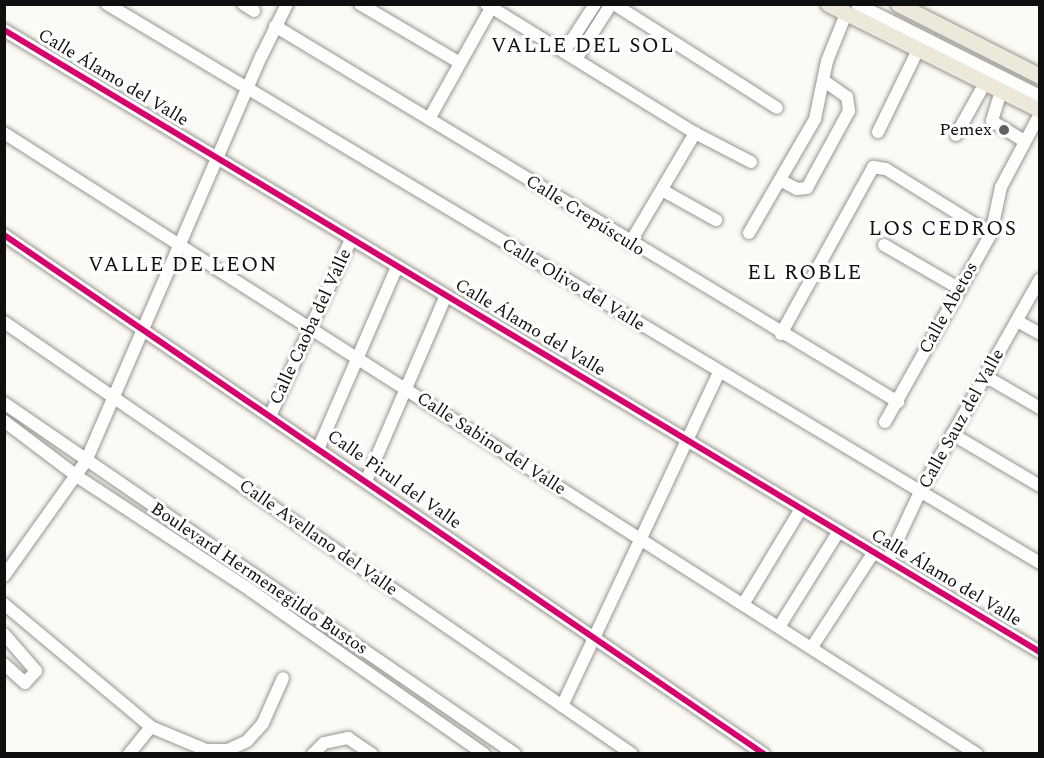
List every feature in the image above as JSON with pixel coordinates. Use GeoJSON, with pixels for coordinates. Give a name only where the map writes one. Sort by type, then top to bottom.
{"type":"FeatureCollection","features":[{"type":"Feature","properties":{"kind":"main road"},"geometry":{"type":"LineString","coordinates":[[828,4],[852,9],[918,50],[1040,112]]}},
{"type":"Feature","properties":{"kind":"main road"},"geometry":{"type":"LineString","coordinates":[[898,4],[922,9],[1040,76]]}},
{"type":"Feature","properties":{"kind":"street","name":"Calle Olivo del Valle"},"geometry":{"type":"LineString","coordinates":[[107,4],[719,373],[1040,563]]}},
{"type":"Feature","properties":{"kind":"street"},"geometry":{"type":"LineString","coordinates":[[243,4],[254,11]]}},
{"type":"Feature","properties":{"kind":"street"},"geometry":{"type":"LineString","coordinates":[[4,576],[78,477],[86,461],[247,88],[287,4]]}},
{"type":"Feature","properties":{"kind":"street"},"geometry":{"type":"LineString","coordinates":[[360,4],[460,63]]}},
{"type":"Feature","properties":{"kind":"street"},"geometry":{"type":"LineString","coordinates":[[564,52],[596,4]]}},
{"type":"Feature","properties":{"kind":"street"},"geometry":{"type":"LineString","coordinates":[[576,59],[612,4],[777,108]]}},
{"type":"Feature","properties":{"kind":"street"},"geometry":{"type":"LineString","coordinates":[[873,4],[1040,86]]}},
{"type":"Feature","properties":{"kind":"street"},"geometry":{"type":"LineString","coordinates":[[429,119],[489,6],[695,133],[751,162]]}},
{"type":"Feature","properties":{"kind":"street"},"geometry":{"type":"LineString","coordinates":[[749,233],[815,119],[830,53],[852,9],[1040,96]]}},
{"type":"Feature","properties":{"kind":"street","name":"Calle Crepúsculo"},"geometry":{"type":"LineString","coordinates":[[275,26],[630,243],[898,402]]}},
{"type":"Feature","properties":{"kind":"street","name":"Calle Álamo del Valle"},"geometry":{"type":"LineString","coordinates":[[4,30],[1040,652]]}},
{"type":"Feature","properties":{"kind":"street"},"geometry":{"type":"LineString","coordinates":[[878,132],[918,50]]}},
{"type":"Feature","properties":{"kind":"street"},"geometry":{"type":"LineString","coordinates":[[780,180],[797,189],[807,188],[849,111],[847,97],[824,81]]}},
{"type":"Feature","properties":{"kind":"street"},"geometry":{"type":"LineString","coordinates":[[956,135],[985,83]]}},
{"type":"Feature","properties":{"kind":"street"},"geometry":{"type":"LineString","coordinates":[[1001,91],[992,121],[1024,141]]}},
{"type":"Feature","properties":{"kind":"street","name":"Calle Abetos"},"geometry":{"type":"LineString","coordinates":[[885,422],[991,234],[1001,187],[1040,112]]}},
{"type":"Feature","properties":{"kind":"street","name":"Calle Sabino del Valle"},"geometry":{"type":"LineString","coordinates":[[4,133],[359,357],[642,541],[744,603],[977,753]]}},
{"type":"Feature","properties":{"kind":"street"},"geometry":{"type":"LineString","coordinates":[[630,243],[695,133]]}},
{"type":"Feature","properties":{"kind":"street"},"geometry":{"type":"LineString","coordinates":[[781,334],[873,167],[886,169],[991,234]]}},
{"type":"Feature","properties":{"kind":"street"},"geometry":{"type":"LineString","coordinates":[[662,190],[716,220]]}},
{"type":"Feature","properties":{"kind":"street","name":"Calle Pirul del Valle"},"geometry":{"type":"LineString","coordinates":[[4,235],[367,479],[595,640],[764,753]]}},
{"type":"Feature","properties":{"kind":"street","name":"Calle Caoba del Valle"},"geometry":{"type":"LineString","coordinates":[[271,414],[351,239]]}},
{"type":"Feature","properties":{"kind":"street"},"geometry":{"type":"LineString","coordinates":[[884,245],[960,289]]}},
{"type":"Feature","properties":{"kind":"street"},"geometry":{"type":"LineString","coordinates":[[319,447],[397,267]]}},
{"type":"Feature","properties":{"kind":"street","name":"Calle Sauz del Valle"},"geometry":{"type":"LineString","coordinates":[[888,560],[920,492],[1040,279]]}},
{"type":"Feature","properties":{"kind":"street"},"geometry":{"type":"LineString","coordinates":[[367,479],[446,296]]}},
{"type":"Feature","properties":{"kind":"street"},"geometry":{"type":"LineString","coordinates":[[1017,321],[1040,334]]}},
{"type":"Feature","properties":{"kind":"street","name":"Calle Avellano del Valle"},"geometry":{"type":"LineString","coordinates":[[4,322],[632,753]]}},
{"type":"Feature","properties":{"kind":"street"},"geometry":{"type":"LineString","coordinates":[[562,706],[642,541],[719,373]]}},
{"type":"Feature","properties":{"kind":"street"},"geometry":{"type":"LineString","coordinates":[[985,376],[1040,408]]}},
{"type":"Feature","properties":{"kind":"street","name":"Boulevard Hermenegildo Bustos"},"geometry":{"type":"LineString","coordinates":[[4,403],[515,753]]}},
{"type":"Feature","properties":{"kind":"street","name":"Boulevard Hermenegildo Bustos"},"geometry":{"type":"LineString","coordinates":[[4,421],[78,477],[250,590],[484,753]]}},
{"type":"Feature","properties":{"kind":"street"},"geometry":{"type":"LineString","coordinates":[[952,434],[1040,486]]}},
{"type":"Feature","properties":{"kind":"street"},"geometry":{"type":"LineString","coordinates":[[744,603],[801,509]]}},
{"type":"Feature","properties":{"kind":"street"},"geometry":{"type":"LineString","coordinates":[[779,627],[838,531]]}},
{"type":"Feature","properties":{"kind":"street"},"geometry":{"type":"LineString","coordinates":[[812,647],[874,552]]}},
{"type":"Feature","properties":{"kind":"street"},"geometry":{"type":"LineString","coordinates":[[4,604],[152,727],[206,750],[228,750],[247,741],[263,723],[283,678]]}},
{"type":"Feature","properties":{"kind":"street"},"geometry":{"type":"LineString","coordinates":[[4,634],[36,671],[25,683],[4,664]]}},
{"type":"Feature","properties":{"kind":"street"},"geometry":{"type":"LineString","coordinates":[[129,753],[152,727]]}},
{"type":"Feature","properties":{"kind":"street"},"geometry":{"type":"LineString","coordinates":[[313,753],[324,743],[348,738],[372,753]]}},
{"type":"Feature","properties":{"kind":"cycle path"},"geometry":{"type":"LineString","coordinates":[[4,30],[1040,652]]}},
{"type":"Feature","properties":{"kind":"cycle path"},"geometry":{"type":"LineString","coordinates":[[4,235],[764,754]]}},
{"type":"Feature","properties":{"kind":"place","name":"Pemex"},"geometry":{"type":"Point","coordinates":[1004,130]}},
{"type":"Feature","properties":{"kind":"district","name":"VALLE DEL SOL"},"geometry":{"type":"Point","coordinates":[583,46]}},
{"type":"Feature","properties":{"kind":"district","name":"LOS CEDROS"},"geometry":{"type":"Point","coordinates":[943,229]}},
{"type":"Feature","properties":{"kind":"district","name":"VALLE DE LEON"},"geometry":{"type":"Point","coordinates":[183,265]}},
{"type":"Feature","properties":{"kind":"district","name":"EL ROBLE"},"geometry":{"type":"Point","coordinates":[805,273]}}]}
